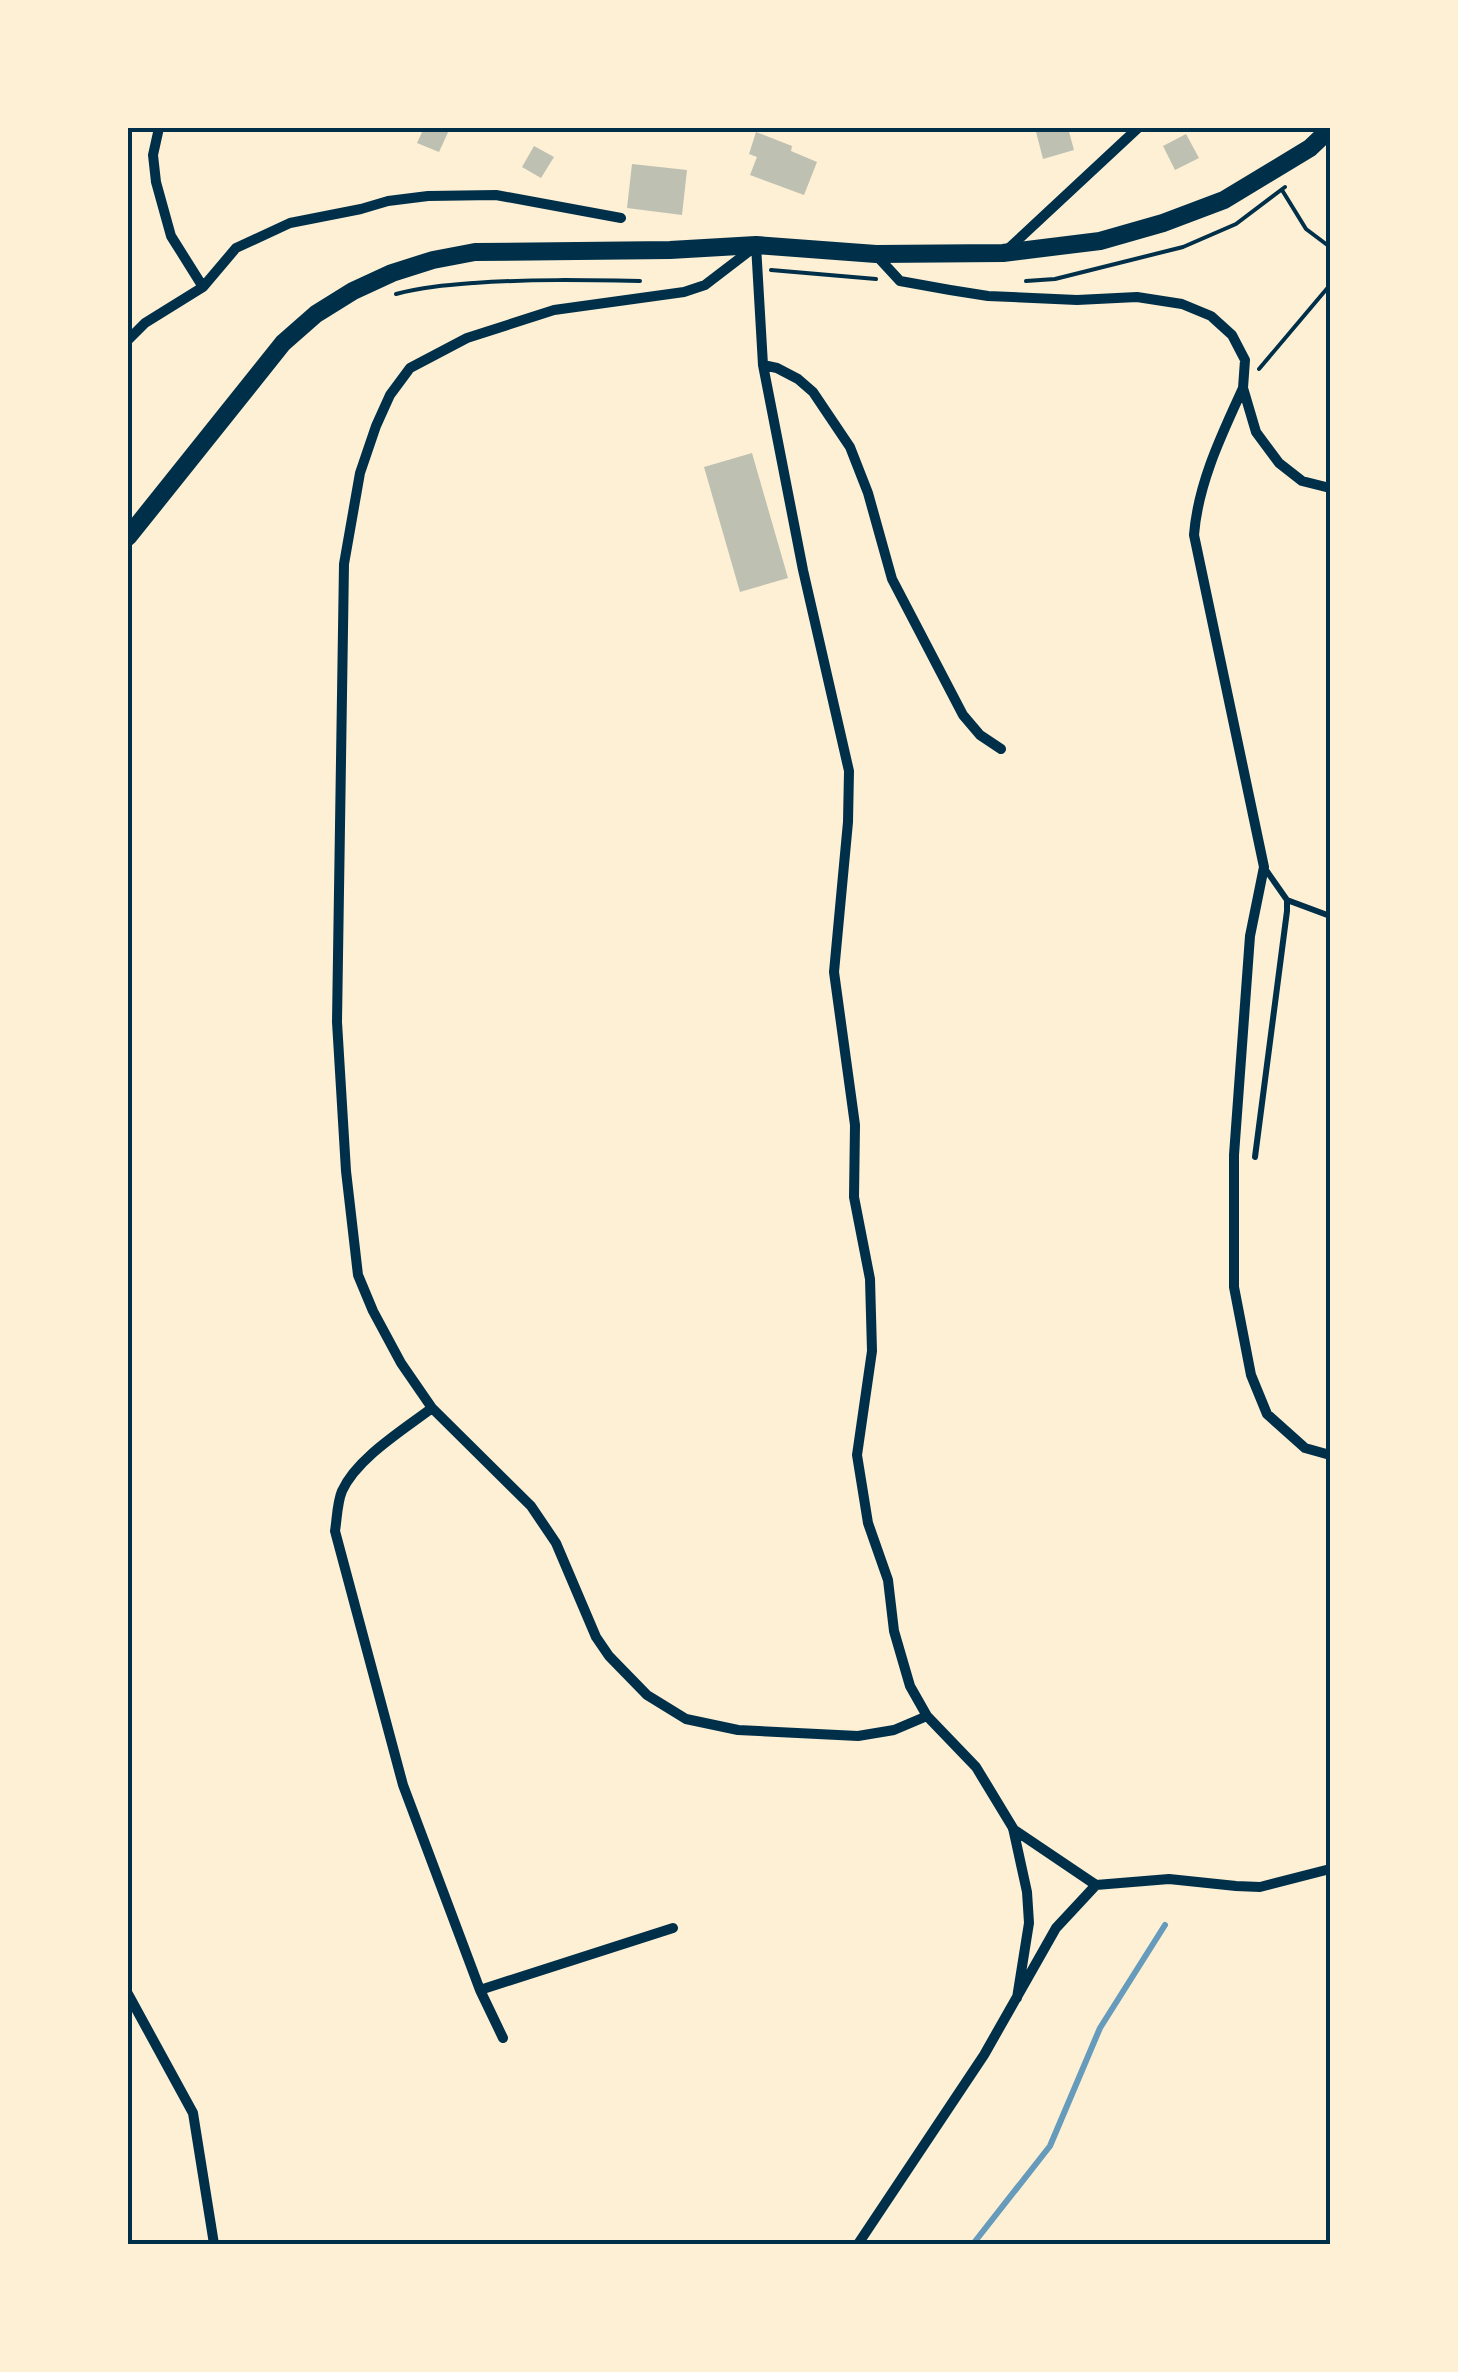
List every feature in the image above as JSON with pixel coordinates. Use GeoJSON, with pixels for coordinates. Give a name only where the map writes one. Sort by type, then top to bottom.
{"type":"FeatureCollection","features":[{"type":"Feature","properties":{"kind":"main road"},"geometry":{"type":"LineString","coordinates":[[128,537],[284,342],[316,314],[392,272],[475,252],[756,245],[876,254],[1003,253],[1100,240],[1163,223],[1224,200],[1310,148],[1330,129]]}},
{"type":"Feature","properties":{"kind":"street"},"geometry":{"type":"LineString","coordinates":[[159,128],[153,155],[156,182],[171,236],[203,287]]}},
{"type":"Feature","properties":{"kind":"street"},"geometry":{"type":"LineString","coordinates":[[1003,253],[1138,128]]}},
{"type":"Feature","properties":{"kind":"street"},"geometry":{"type":"LineString","coordinates":[[128,340],[145,322],[203,287],[236,248],[290,223],[388,200],[496,194],[621,218]]}},
{"type":"Feature","properties":{"kind":"street"},"geometry":{"type":"LineString","coordinates":[[756,245],[763,366],[803,570],[849,771],[834,972],[855,1125],[854,1197],[870,1279],[872,1351],[857,1455],[868,1524],[888,1580],[894,1631],[910,1686],[927,1716],[976,1767],[1012,1828],[1027,1892],[1028,1923],[1017,1998]]}},
{"type":"Feature","properties":{"kind":"street"},"geometry":{"type":"LineString","coordinates":[[756,245],[705,285],[684,292],[554,310],[467,338],[410,368],[390,395],[376,426],[360,472],[344,564],[337,1022],[346,1171],[358,1275],[400,1362],[432,1408],[531,1506],[556,1543],[596,1637],[646,1696],[686,1719],[738,1730],[858,1736],[894,1730],[927,1716]]}},
{"type":"Feature","properties":{"kind":"street"},"geometry":{"type":"LineString","coordinates":[[876,254],[900,281],[988,296],[1077,300],[1137,297],[1182,304],[1211,316],[1232,335],[1245,360],[1243,388],[1209,470],[1196,510],[1194,535],[1264,866],[1250,936],[1235,1137],[1234,1286],[1252,1375],[1268,1414],[1305,1448],[1330,1455]]}},
{"type":"Feature","properties":{"kind":"street"},"geometry":{"type":"LineString","coordinates":[[763,366],[777,368],[813,392],[850,447],[892,579],[964,715],[980,735],[1001,748]]}},
{"type":"Feature","properties":{"kind":"street"},"geometry":{"type":"LineString","coordinates":[[1243,388],[1256,432],[1280,463],[1302,481],[1330,488]]}},
{"type":"Feature","properties":{"kind":"street"},"geometry":{"type":"LineString","coordinates":[[432,1408],[371,1456],[350,1478],[340,1494],[336,1531],[402,1785],[480,1990],[503,2038]]}},
{"type":"Feature","properties":{"kind":"street"},"geometry":{"type":"LineString","coordinates":[[1012,1828],[1096,1885],[1169,1879],[1260,1886],[1330,1868]]}},
{"type":"Feature","properties":{"kind":"street"},"geometry":{"type":"LineString","coordinates":[[858,2244],[984,2055],[1056,1928],[1096,1885]]}},
{"type":"Feature","properties":{"kind":"street"},"geometry":{"type":"LineString","coordinates":[[480,1990],[673,1928]]}},
{"type":"Feature","properties":{"kind":"street"},"geometry":{"type":"LineString","coordinates":[[128,1994],[193,2113],[214,2244]]}},
{"type":"Feature","properties":{"kind":"lane"},"geometry":{"type":"LineString","coordinates":[[1255,1157],[1288,912],[1287,900],[1264,866]]}},
{"type":"Feature","properties":{"kind":"lane"},"geometry":{"type":"LineString","coordinates":[[1287,900],[1330,916]]}},
{"type":"Feature","properties":{"kind":"path"},"geometry":{"type":"LineString","coordinates":[[1016,282],[1054,278],[1183,247],[1236,224],[1298,178]]}},
{"type":"Feature","properties":{"kind":"path"},"geometry":{"type":"LineString","coordinates":[[1282,190],[1306,229],[1330,248]]}},
{"type":"Feature","properties":{"kind":"path"},"geometry":{"type":"LineString","coordinates":[[757,266],[780,272],[900,281]]}},
{"type":"Feature","properties":{"kind":"path"},"geometry":{"type":"LineString","coordinates":[[390,296],[409,290],[503,281],[645,281]]}},
{"type":"Feature","properties":{"kind":"path"},"geometry":{"type":"LineString","coordinates":[[1243,388],[1330,284]]}},
{"type":"Feature","properties":{"kind":"building"},"geometry":{"type":"Polygon","coordinates":[[[424,128],[450,128],[439,152],[417,143],[424,128]]]}},
{"type":"Feature","properties":{"kind":"building"},"geometry":{"type":"Polygon","coordinates":[[[1035,128],[1068,128],[1074,150],[1043,159],[1035,128]]]}},
{"type":"Feature","properties":{"kind":"building"},"geometry":{"type":"Polygon","coordinates":[[[756,132],[792,146],[791,151],[817,162],[804,195],[750,175],[757,157],[749,154],[756,132]]]}},
{"type":"Feature","properties":{"kind":"building"},"geometry":{"type":"Polygon","coordinates":[[[1186,134],[1199,158],[1175,170],[1163,146],[1186,134]]]}},
{"type":"Feature","properties":{"kind":"building"},"geometry":{"type":"Polygon","coordinates":[[[534,146],[554,157],[541,178],[522,167],[534,146]]]}},
{"type":"Feature","properties":{"kind":"building"},"geometry":{"type":"Polygon","coordinates":[[[632,164],[687,170],[682,215],[627,208],[632,164]]]}},
{"type":"Feature","properties":{"kind":"building"},"geometry":{"type":"Polygon","coordinates":[[[752,453],[788,578],[740,592],[704,467],[752,453]]]}},
{"type":"Feature","properties":{"kind":"waterway"},"geometry":{"type":"LineString","coordinates":[[973,2244],[1050,2146],[1100,2028],[1165,1925]]}}]}
